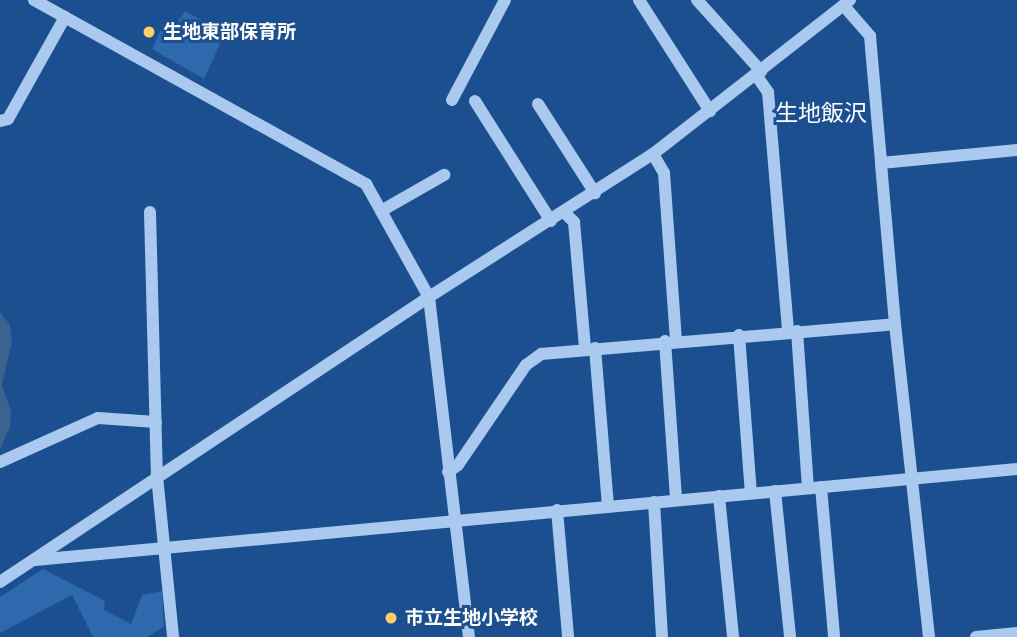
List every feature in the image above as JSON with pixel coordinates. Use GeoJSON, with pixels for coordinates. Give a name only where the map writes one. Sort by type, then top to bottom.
{"type":"FeatureCollection","features":[{"type":"Feature","properties":{"kind":"street"},"geometry":{"type":"LineString","coordinates":[[34,0],[352,173],[366,184],[429,297],[469,637]]}},
{"type":"Feature","properties":{"kind":"street"},"geometry":{"type":"LineString","coordinates":[[452,100],[505,0]]}},
{"type":"Feature","properties":{"kind":"street"},"geometry":{"type":"LineString","coordinates":[[639,0],[710,111]]}},
{"type":"Feature","properties":{"kind":"street"},"geometry":{"type":"LineString","coordinates":[[697,0],[759,73],[768,92],[793,331],[834,637]]}},
{"type":"Feature","properties":{"kind":"street"},"geometry":{"type":"LineString","coordinates":[[2,577],[33,560],[429,297],[565,213],[653,154],[847,3],[870,36],[895,324],[929,637]]}},
{"type":"Feature","properties":{"kind":"street"},"geometry":{"type":"LineString","coordinates":[[0,121],[8,119],[65,17]]}},
{"type":"Feature","properties":{"kind":"street"},"geometry":{"type":"LineString","coordinates":[[475,101],[551,221]]}},
{"type":"Feature","properties":{"kind":"street"},"geometry":{"type":"LineString","coordinates":[[538,104],[595,193]]}},
{"type":"Feature","properties":{"kind":"street"},"geometry":{"type":"LineString","coordinates":[[881,163],[1017,150]]}},
{"type":"Feature","properties":{"kind":"street"},"geometry":{"type":"LineString","coordinates":[[653,154],[664,173],[676,500]]}},
{"type":"Feature","properties":{"kind":"street"},"geometry":{"type":"LineString","coordinates":[[381,211],[444,175]]}},
{"type":"Feature","properties":{"kind":"street"},"geometry":{"type":"LineString","coordinates":[[150,212],[157,476],[173,637]]}},
{"type":"Feature","properties":{"kind":"street"},"geometry":{"type":"LineString","coordinates":[[565,213],[574,222],[608,506]]}},
{"type":"Feature","properties":{"kind":"street"},"geometry":{"type":"LineString","coordinates":[[448,472],[458,466],[526,365],[541,354],[739,335],[895,324]]}},
{"type":"Feature","properties":{"kind":"street"},"geometry":{"type":"LineString","coordinates":[[739,335],[751,493]]}},
{"type":"Feature","properties":{"kind":"street"},"geometry":{"type":"LineString","coordinates":[[0,461],[98,418],[156,422]]}},
{"type":"Feature","properties":{"kind":"street"},"geometry":{"type":"LineString","coordinates":[[33,560],[1017,469]]}},
{"type":"Feature","properties":{"kind":"street"},"geometry":{"type":"LineString","coordinates":[[775,491],[790,637]]}},
{"type":"Feature","properties":{"kind":"street"},"geometry":{"type":"LineString","coordinates":[[719,496],[733,637]]}},
{"type":"Feature","properties":{"kind":"street"},"geometry":{"type":"LineString","coordinates":[[654,502],[662,637]]}},
{"type":"Feature","properties":{"kind":"street"},"geometry":{"type":"LineString","coordinates":[[557,510],[568,637]]}},
{"type":"Feature","properties":{"kind":"street"},"geometry":{"type":"LineString","coordinates":[[976,637],[1017,633]]}},
{"type":"Feature","properties":{"kind":"shaded area"},"geometry":{"type":"Polygon","coordinates":[[[185,11],[225,33],[204,79],[152,49],[165,21],[176,24],[185,11]]]}},
{"type":"Feature","properties":{"kind":"shaded area"},"geometry":{"type":"Polygon","coordinates":[[[0,312],[10,325],[12,341],[2,385],[11,411],[10,427],[0,449],[0,312]]]}},
{"type":"Feature","properties":{"kind":"shaded area"},"geometry":{"type":"Polygon","coordinates":[[[43,569],[105,601],[104,610],[131,624],[142,595],[162,591],[164,627],[147,637],[93,637],[72,595],[0,633],[0,597],[43,569]]]}},
{"type":"Feature","properties":{"kind":"place","name":"生地東部保育所"},"geometry":{"type":"Point","coordinates":[149,32]}},
{"type":"Feature","properties":{"kind":"place","name":"市立生地小学校"},"geometry":{"type":"Point","coordinates":[391,618]}},
{"type":"Feature","properties":{"kind":"district","name":"生地飯沢"},"geometry":{"type":"Point","coordinates":[821,113]}}]}
